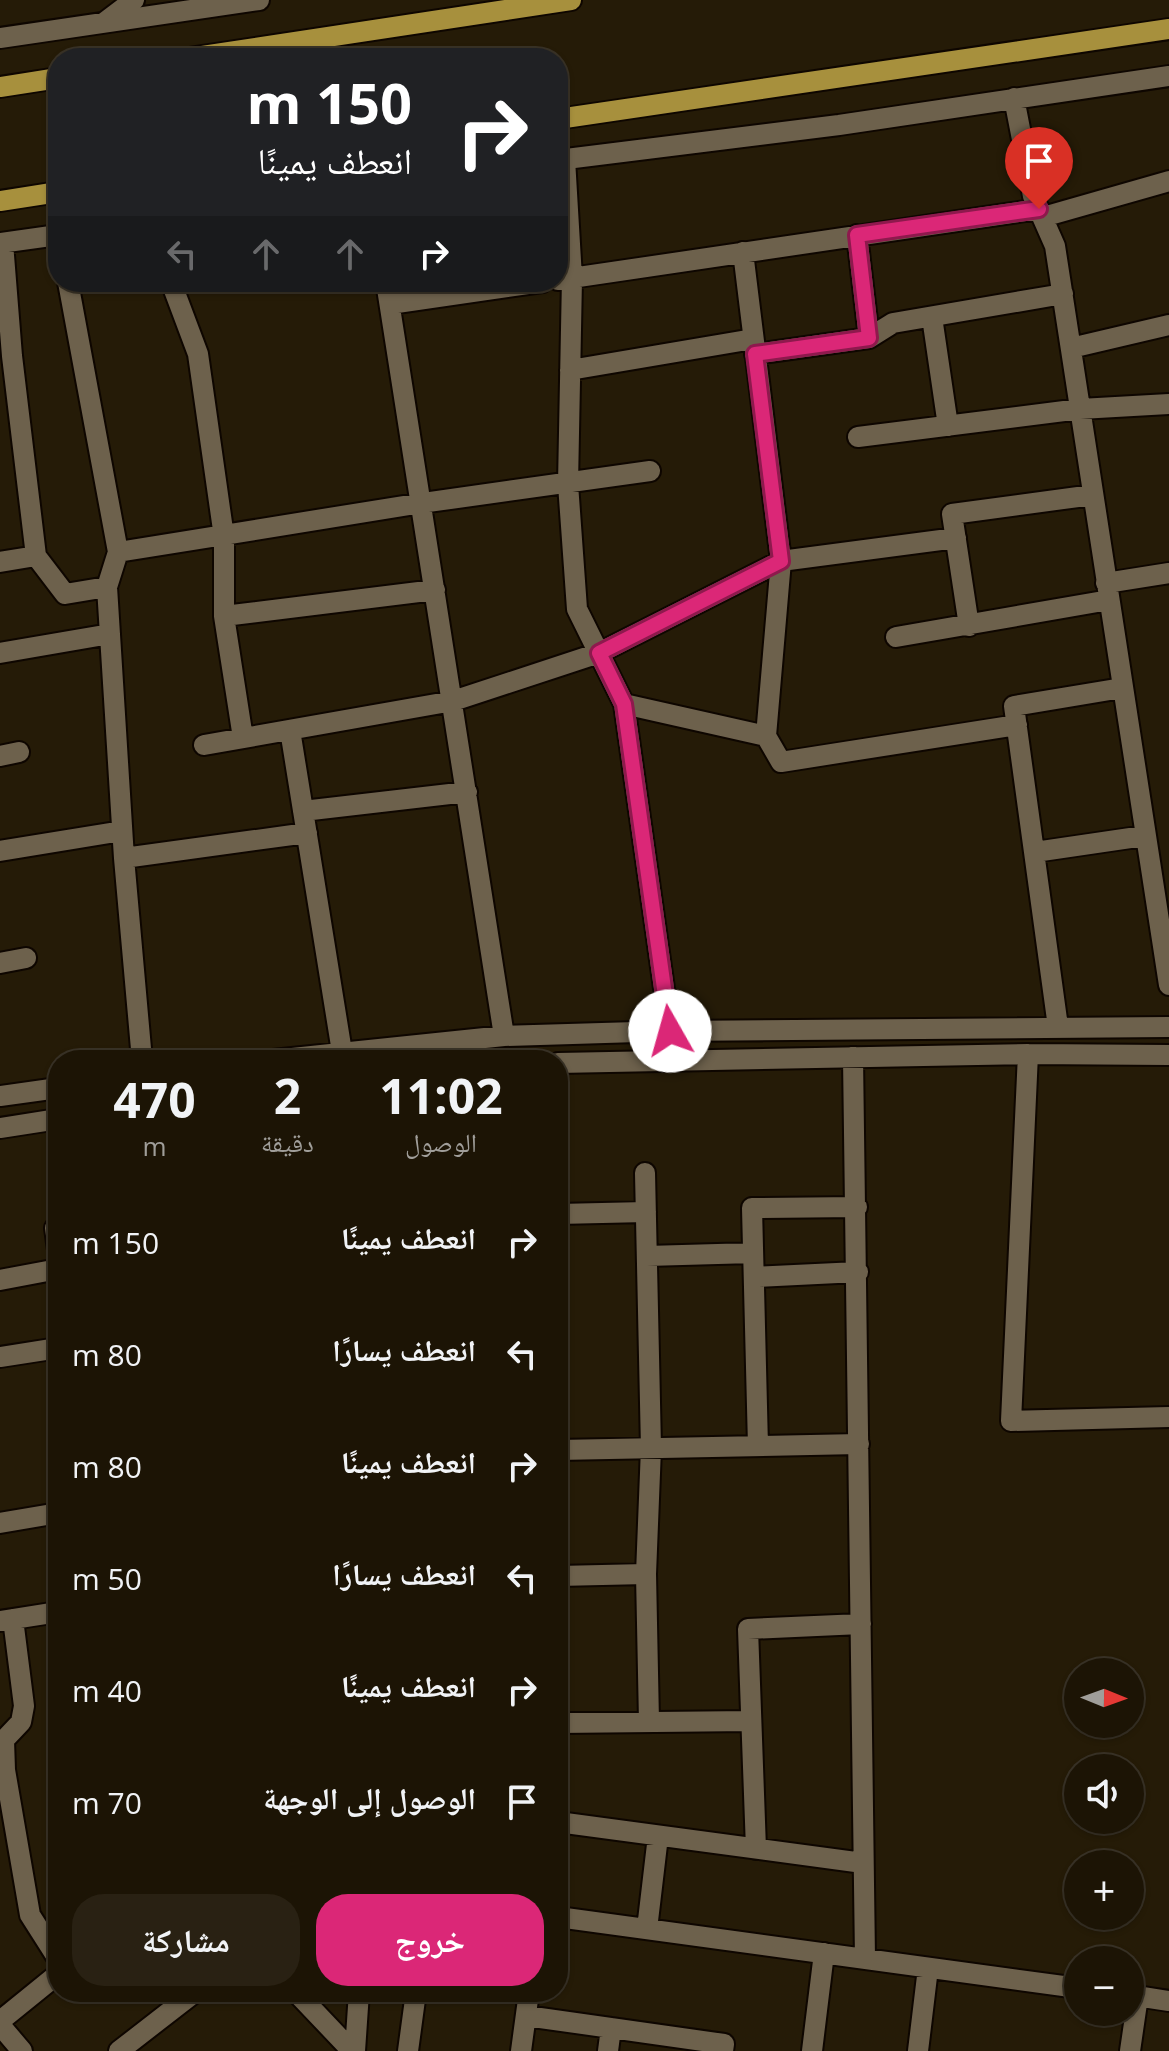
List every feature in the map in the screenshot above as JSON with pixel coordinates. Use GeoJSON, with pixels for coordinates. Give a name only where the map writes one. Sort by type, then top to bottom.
{"type":"FeatureCollection","features":[{"type":"Feature","properties":{"kind":"main road"},"geometry":{"type":"LineString","coordinates":[[255,48],[571,0]]}},
{"type":"Feature","properties":{"kind":"main road"},"geometry":{"type":"LineString","coordinates":[[568,118],[1169,29]]}},
{"type":"Feature","properties":{"kind":"main road"},"geometry":{"type":"LineString","coordinates":[[0,87],[48,80]]}},
{"type":"Feature","properties":{"kind":"main road"},"geometry":{"type":"LineString","coordinates":[[0,201],[48,194]]}},
{"type":"Feature","properties":{"kind":"street"},"geometry":{"type":"LineString","coordinates":[[103,23],[134,0]]}},
{"type":"Feature","properties":{"kind":"street"},"geometry":{"type":"LineString","coordinates":[[0,38],[259,0]]}},
{"type":"Feature","properties":{"kind":"street"},"geometry":{"type":"LineString","coordinates":[[568,159],[839,125],[1169,76]]}},
{"type":"Feature","properties":{"kind":"street"},"geometry":{"type":"LineString","coordinates":[[1014,98],[1041,213],[1055,246],[1169,985]]}},
{"type":"Feature","properties":{"kind":"street"},"geometry":{"type":"LineString","coordinates":[[568,279],[857,235],[1041,213],[1169,181]]}},
{"type":"Feature","properties":{"kind":"street"},"geometry":{"type":"LineString","coordinates":[[857,235],[869,338]]}},
{"type":"Feature","properties":{"kind":"street"},"geometry":{"type":"LineString","coordinates":[[48,236],[2,243],[6,357],[36,556],[65,594],[107,587]]}},
{"type":"Feature","properties":{"kind":"street"},"geometry":{"type":"LineString","coordinates":[[743,252],[781,561],[766,736],[781,762],[1017,725]]}},
{"type":"Feature","properties":{"kind":"street"},"geometry":{"type":"LineString","coordinates":[[70,292],[118,552],[107,587],[122,831],[141,1050]]}},
{"type":"Feature","properties":{"kind":"street"},"geometry":{"type":"LineString","coordinates":[[175,292],[198,354],[224,537],[224,616],[243,738]]}},
{"type":"Feature","properties":{"kind":"street"},"geometry":{"type":"LineString","coordinates":[[388,292],[504,1036]]}},
{"type":"Feature","properties":{"kind":"street"},"geometry":{"type":"LineString","coordinates":[[390,304],[473,292]]}},
{"type":"Feature","properties":{"kind":"street"},"geometry":{"type":"LineString","coordinates":[[566,292],[570,370],[568,484],[577,609],[624,704],[670,1031]]}},
{"type":"Feature","properties":{"kind":"street"},"geometry":{"type":"LineString","coordinates":[[570,370],[754,347],[869,338],[893,323],[1063,294]]}},
{"type":"Feature","properties":{"kind":"street"},"geometry":{"type":"LineString","coordinates":[[932,317],[948,426]]}},
{"type":"Feature","properties":{"kind":"street"},"geometry":{"type":"LineString","coordinates":[[1071,348],[1169,325]]}},
{"type":"Feature","properties":{"kind":"street"},"geometry":{"type":"LineString","coordinates":[[858,437],[1080,409],[1169,404]]}},
{"type":"Feature","properties":{"kind":"street"},"geometry":{"type":"LineString","coordinates":[[118,552],[422,503],[650,471]]}},
{"type":"Feature","properties":{"kind":"street"},"geometry":{"type":"LineString","coordinates":[[969,626],[952,514],[1093,495]]}},
{"type":"Feature","properties":{"kind":"street"},"geometry":{"type":"LineString","coordinates":[[204,745],[453,701],[599,653],[781,561],[956,538]]}},
{"type":"Feature","properties":{"kind":"street"},"geometry":{"type":"LineString","coordinates":[[0,562],[36,556]]}},
{"type":"Feature","properties":{"kind":"street"},"geometry":{"type":"LineString","coordinates":[[896,637],[969,626],[1108,592],[1169,573]]}},
{"type":"Feature","properties":{"kind":"street"},"geometry":{"type":"LineString","coordinates":[[224,616],[435,590]]}},
{"type":"Feature","properties":{"kind":"street"},"geometry":{"type":"LineString","coordinates":[[0,653],[110,634]]}},
{"type":"Feature","properties":{"kind":"street"},"geometry":{"type":"LineString","coordinates":[[1058,1027],[1014,706],[1122,688]]}},
{"type":"Feature","properties":{"kind":"street"},"geometry":{"type":"LineString","coordinates":[[624,704],[766,736]]}},
{"type":"Feature","properties":{"kind":"street"},"geometry":{"type":"LineString","coordinates":[[290,730],[342,1050]]}},
{"type":"Feature","properties":{"kind":"street"},"geometry":{"type":"LineString","coordinates":[[303,811],[467,792]]}},
{"type":"Feature","properties":{"kind":"street"},"geometry":{"type":"LineString","coordinates":[[0,851],[122,831]]}},
{"type":"Feature","properties":{"kind":"street"},"geometry":{"type":"LineString","coordinates":[[124,858],[307,833]]}},
{"type":"Feature","properties":{"kind":"street"},"geometry":{"type":"LineString","coordinates":[[1035,852],[1144,836]]}},
{"type":"Feature","properties":{"kind":"street"},"geometry":{"type":"LineString","coordinates":[[0,963],[26,958]]}},
{"type":"Feature","properties":{"kind":"street"},"geometry":{"type":"LineString","coordinates":[[362,1050],[504,1036],[670,1031],[1169,1027]]}},
{"type":"Feature","properties":{"kind":"street"},"geometry":{"type":"LineString","coordinates":[[1028,1054],[1011,1421],[1169,1417]]}},
{"type":"Feature","properties":{"kind":"street"},"geometry":{"type":"LineString","coordinates":[[568,1063],[1028,1054],[1169,1055]]}},
{"type":"Feature","properties":{"kind":"street"},"geometry":{"type":"LineString","coordinates":[[853,1057],[865,1959]]}},
{"type":"Feature","properties":{"kind":"street"},"geometry":{"type":"LineString","coordinates":[[0,1096],[48,1089]]}},
{"type":"Feature","properties":{"kind":"street"},"geometry":{"type":"LineString","coordinates":[[0,1128],[48,1121]]}},
{"type":"Feature","properties":{"kind":"street"},"geometry":{"type":"LineString","coordinates":[[645,1173],[651,1448],[646,1574],[649,1722]]}},
{"type":"Feature","properties":{"kind":"street"},"geometry":{"type":"LineString","coordinates":[[758,1446],[752,1208],[857,1207]]}},
{"type":"Feature","properties":{"kind":"street"},"geometry":{"type":"LineString","coordinates":[[568,1214],[646,1212]]}},
{"type":"Feature","properties":{"kind":"street"},"geometry":{"type":"LineString","coordinates":[[647,1256],[753,1253]]}},
{"type":"Feature","properties":{"kind":"street"},"geometry":{"type":"LineString","coordinates":[[0,1280],[48,1271]]}},
{"type":"Feature","properties":{"kind":"street"},"geometry":{"type":"LineString","coordinates":[[754,1277],[858,1272]]}},
{"type":"Feature","properties":{"kind":"street"},"geometry":{"type":"LineString","coordinates":[[0,1357],[48,1350]]}},
{"type":"Feature","properties":{"kind":"street"},"geometry":{"type":"LineString","coordinates":[[568,1450],[859,1444]]}},
{"type":"Feature","properties":{"kind":"street"},"geometry":{"type":"LineString","coordinates":[[0,1523],[48,1515]]}},
{"type":"Feature","properties":{"kind":"street"},"geometry":{"type":"LineString","coordinates":[[568,1576],[646,1574]]}},
{"type":"Feature","properties":{"kind":"street"},"geometry":{"type":"LineString","coordinates":[[48,1614],[6,1620],[24,1706],[21,1722],[4,1740],[5,1770],[30,1915],[48,1943]]}},
{"type":"Feature","properties":{"kind":"street"},"geometry":{"type":"LineString","coordinates":[[756,1849],[748,1629],[861,1624]]}},
{"type":"Feature","properties":{"kind":"street"},"geometry":{"type":"LineString","coordinates":[[568,1723],[751,1721]]}},
{"type":"Feature","properties":{"kind":"street"},"geometry":{"type":"LineString","coordinates":[[568,1823],[863,1863]]}},
{"type":"Feature","properties":{"kind":"street"},"geometry":{"type":"LineString","coordinates":[[647,1929],[658,1836]]}},
{"type":"Feature","properties":{"kind":"street"},"geometry":{"type":"LineString","coordinates":[[568,1918],[1064,1986]]}},
{"type":"Feature","properties":{"kind":"street"},"geometry":{"type":"LineString","coordinates":[[812,2051],[824,1953]]}},
{"type":"Feature","properties":{"kind":"street"},"geometry":{"type":"LineString","coordinates":[[918,2051],[928,1968]]}},
{"type":"Feature","properties":{"kind":"street"},"geometry":{"type":"LineString","coordinates":[[22,2051],[0,2023],[48,1982]]}},
{"type":"Feature","properties":{"kind":"street"},"geometry":{"type":"LineString","coordinates":[[1144,1997],[1169,2001]]}},
{"type":"Feature","properties":{"kind":"street"},"geometry":{"type":"LineString","coordinates":[[119,2051],[182,2002]]}},
{"type":"Feature","properties":{"kind":"street"},"geometry":{"type":"LineString","coordinates":[[306,2002],[353,2051]]}},
{"type":"Feature","properties":{"kind":"street"},"geometry":{"type":"LineString","coordinates":[[353,2051],[358,2002]]}},
{"type":"Feature","properties":{"kind":"street"},"geometry":{"type":"LineString","coordinates":[[408,2051],[415,2002]]}},
{"type":"Feature","properties":{"kind":"street"},"geometry":{"type":"LineString","coordinates":[[521,2051],[528,2002]]}},
{"type":"Feature","properties":{"kind":"street"},"geometry":{"type":"LineString","coordinates":[[526,2016],[724,2044],[723,2051]]}},
{"type":"Feature","properties":{"kind":"street"},"geometry":{"type":"LineString","coordinates":[[1130,2051],[1132,2026]]}},
{"type":"Feature","properties":{"kind":"street"},"geometry":{"type":"LineString","coordinates":[[608,2051],[611,2028]]}},
{"type":"Feature","properties":{"kind":"route"},"geometry":{"type":"LineString","coordinates":[[670,1031],[653,891],[624,704],[599,653],[781,561],[755,354],[869,338],[857,235],[1039,209]]}}]}
